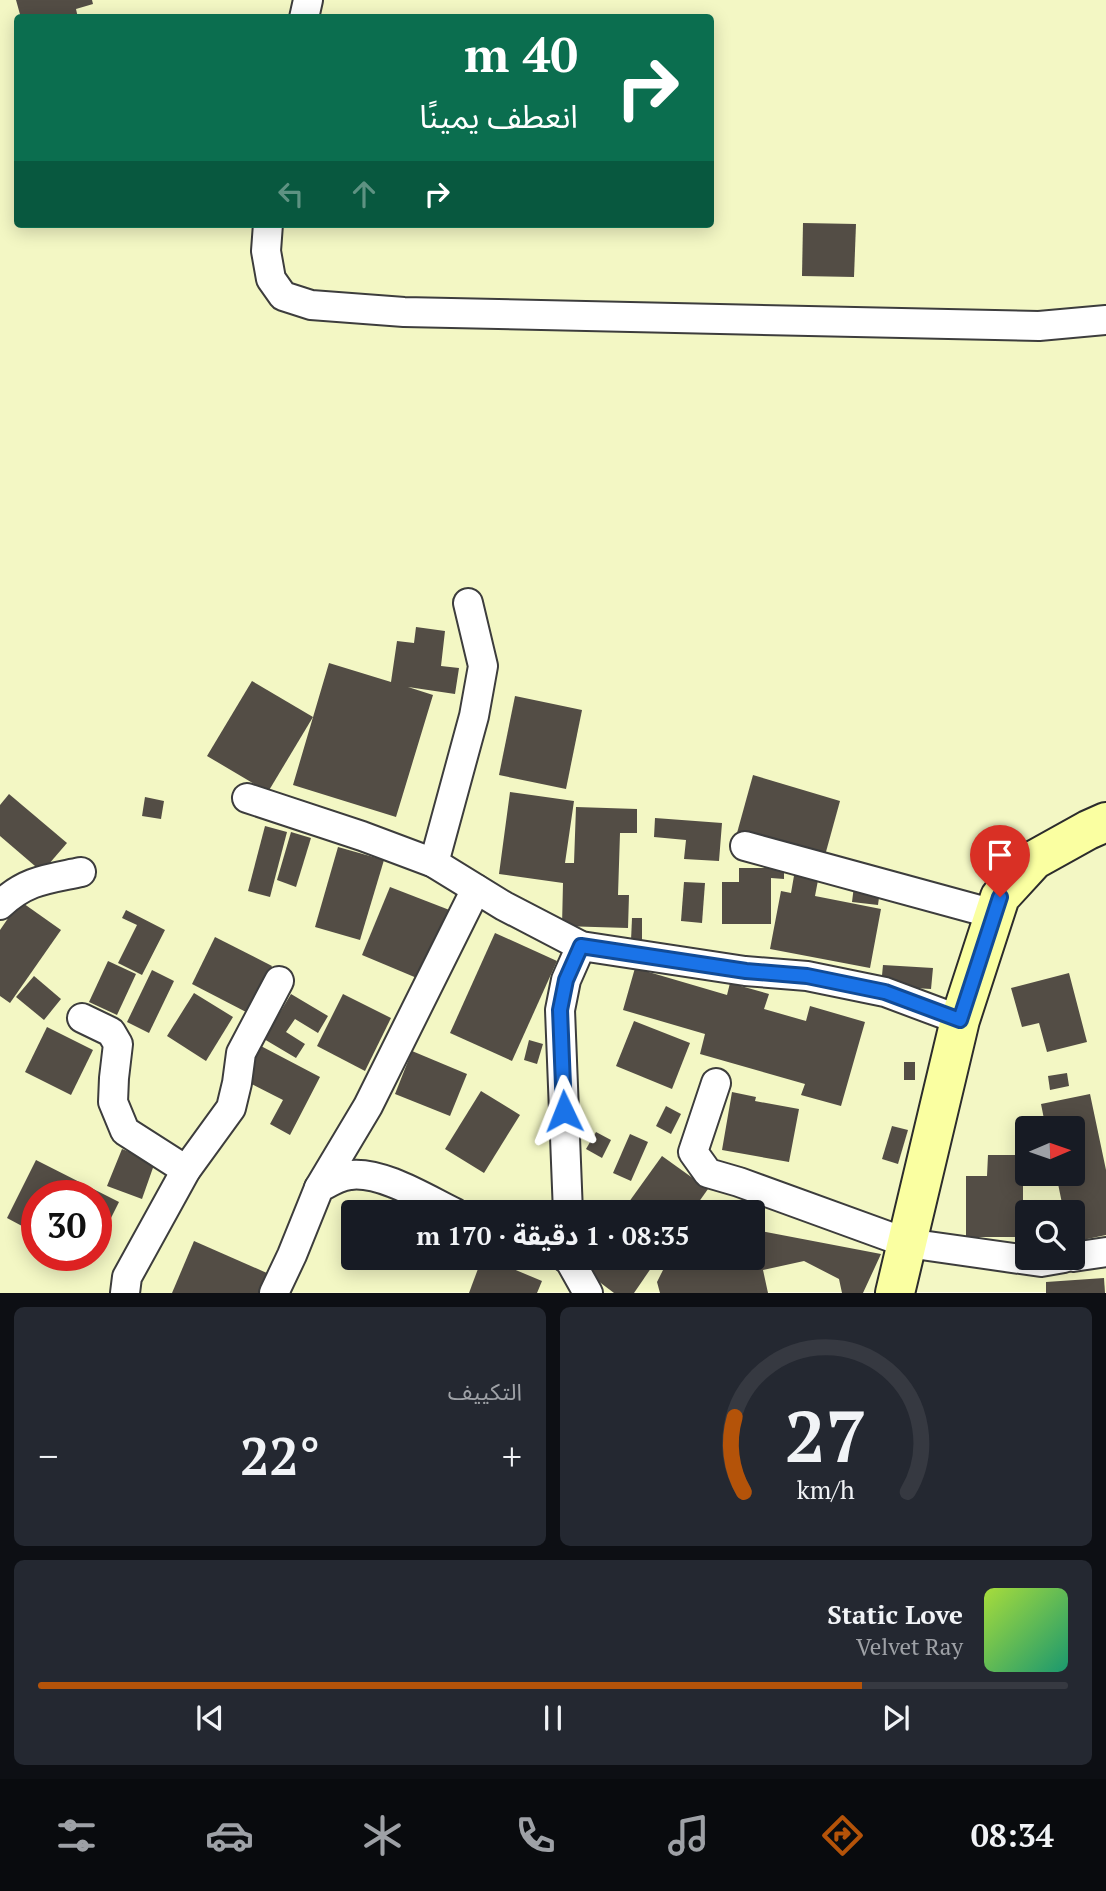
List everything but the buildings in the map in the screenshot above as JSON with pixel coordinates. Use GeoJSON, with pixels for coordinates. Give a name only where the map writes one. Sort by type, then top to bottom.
{"type":"FeatureCollection","features":[{"type":"Feature","properties":{"kind":"street"},"geometry":{"type":"LineString","coordinates":[[268,228],[266,251],[271,279],[282,296],[311,305],[334,308],[404,312],[1039,326],[1106,320]]}},
{"type":"Feature","properties":{"kind":"street"},"geometry":{"type":"LineString","coordinates":[[434,863],[474,716],[483,666],[468,603]]}},
{"type":"Feature","properties":{"kind":"street"},"geometry":{"type":"LineString","coordinates":[[247,798],[434,863],[504,906],[581,946],[746,971],[807,976],[885,992],[960,1020]]}},
{"type":"Feature","properties":{"kind":"street"},"geometry":{"type":"LineString","coordinates":[[895,1293],[960,1020],[1000,897],[1034,860],[1106,822]]}},
{"type":"Feature","properties":{"kind":"street"},"geometry":{"type":"LineString","coordinates":[[745,846],[994,914]]}},
{"type":"Feature","properties":{"kind":"street"},"geometry":{"type":"LineString","coordinates":[[0,905],[35,881],[81,872]]}},
{"type":"Feature","properties":{"kind":"street"},"geometry":{"type":"LineString","coordinates":[[274,1293],[318,1188],[368,1106],[476,889]]}},
{"type":"Feature","properties":{"kind":"street"},"geometry":{"type":"LineString","coordinates":[[567,1200],[560,1010],[566,980],[581,946]]}},
{"type":"Feature","properties":{"kind":"street"},"geometry":{"type":"LineString","coordinates":[[125,1293],[127,1277],[186,1170],[231,1108],[241,1053],[279,981]]}},
{"type":"Feature","properties":{"kind":"street"},"geometry":{"type":"LineString","coordinates":[[82,1018],[111,1032],[118,1044],[113,1102],[125,1131],[186,1170]]}},
{"type":"Feature","properties":{"kind":"street"},"geometry":{"type":"LineString","coordinates":[[716,1083],[692,1152],[708,1173],[907,1243],[1015,1258]]}},
{"type":"Feature","properties":{"kind":"street"},"geometry":{"type":"LineString","coordinates":[[318,1188],[347,1175],[368,1175],[428,1200]]}},
{"type":"Feature","properties":{"kind":"street"},"geometry":{"type":"LineString","coordinates":[[1085,1255],[1106,1252]]}},
{"type":"Feature","properties":{"kind":"street"},"geometry":{"type":"LineString","coordinates":[[575,1270],[588,1293]]}},
{"type":"Feature","properties":{"kind":"green space"},"geometry":{"type":"Polygon","coordinates":[[[0,0],[1106,0],[1106,1292],[0,1293],[0,0]]]}},
{"type":"Feature","properties":{"kind":"route"},"geometry":{"type":"LineString","coordinates":[[564,1111],[560,1010],[566,980],[581,946],[746,971],[807,976],[885,992],[960,1020],[1000,897]]}}]}
